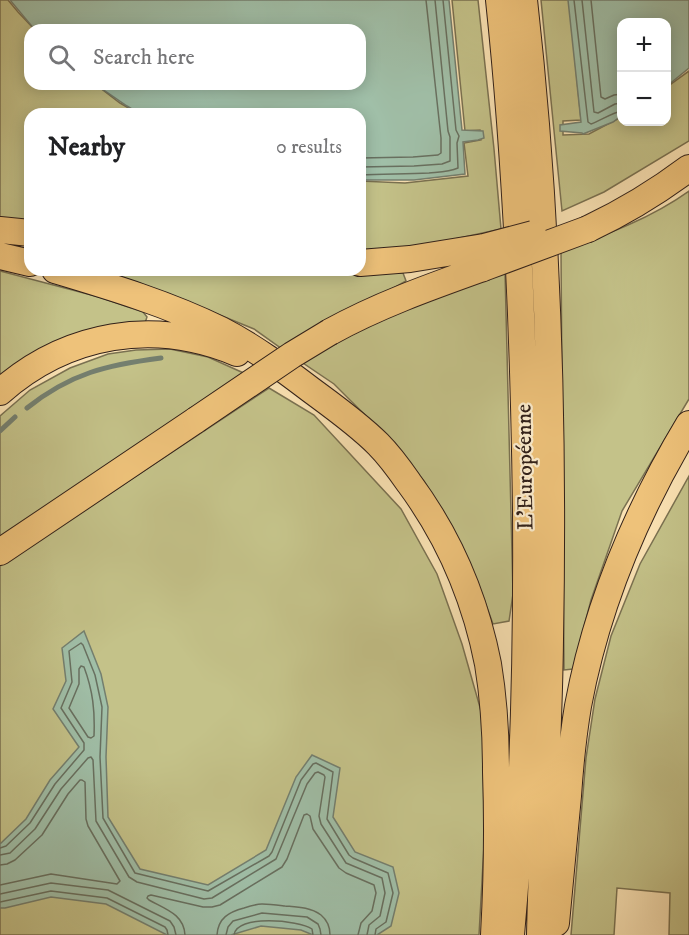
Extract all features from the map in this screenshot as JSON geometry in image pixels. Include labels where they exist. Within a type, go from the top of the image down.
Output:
[{"type":"highway","name":"L'Européenne","points":[[499,0],[514,163],[526,478],[526,616],[522,765],[511,935]]},
{"type":"highway","name":"L'Européenne","points":[[524,0],[540,192],[550,425],[550,639],[540,935]]},
{"type":"highway","points":[[588,222],[689,157]]},
{"type":"highway","points":[[0,552],[292,355],[330,332],[483,258],[638,203],[689,168]]},
{"type":"highway","points":[[0,230],[24,232]]},
{"type":"highway","points":[[0,256],[24,262]]},
{"type":"highway","points":[[366,263],[410,259],[483,258]]},
{"type":"highway","points":[[74,276],[153,301],[220,330],[270,358],[378,444],[416,492],[436,522],[464,580],[488,667],[495,730],[497,833],[494,935]]},
{"type":"highway","points":[[0,392],[25,372],[61,352],[99,339],[147,334],[183,338],[231,350],[279,372],[328,403]]},
{"type":"highway","points":[[555,935],[578,705],[593,640],[624,549],[689,424]]},
{"type":"highway","points":[[624,549],[689,448]]},
{"type":"shaded area","points":[[0,0],[8,0],[29,24],[24,24],[24,90],[103,90],[129,108],[24,108],[24,221],[0,218]]},
{"type":"shaded area","points":[[452,0],[478,0],[501,229],[418,247],[366,250],[366,181],[405,183],[468,176],[464,143],[481,140],[480,130],[465,131]]},
{"type":"shaded area","points":[[541,0],[569,0],[581,120],[563,121],[563,135],[589,134],[617,119],[617,126],[671,126],[671,84],[689,71],[689,141],[604,192],[562,211]]},
{"type":"shaded area","points":[[689,191],[689,399],[622,511],[591,600],[573,669],[564,670],[561,251],[643,218]]},
{"type":"shaded area","points":[[0,271],[99,297],[143,312],[147,317],[145,323],[0,379]]},
{"type":"shaded area","points":[[505,272],[513,594],[509,621],[493,624],[481,591],[450,523],[424,481],[394,444],[334,384],[303,363],[384,318]]},
{"type":"shaded area","points":[[366,273],[403,273],[406,281],[285,351],[254,329],[200,307],[107,276],[366,276]]},
{"type":"shaded area","points":[[170,349],[208,357],[248,375],[0,543],[0,416],[30,390],[70,368],[108,354]]},
{"type":"shaded area","points":[[269,388],[314,415],[401,509],[437,574],[462,644],[483,718],[484,845],[479,935],[0,935],[0,566]]},
{"type":"shaded area","points":[[689,476],[689,935],[669,935],[670,893],[617,888],[614,935],[571,935],[586,758],[595,699],[611,636],[640,564]]},
{"type":"water","points":[[10,0],[449,0],[462,130],[483,131],[484,138],[463,142],[465,174],[414,180],[366,180],[366,108],[130,108],[104,90],[366,90],[366,24],[30,24]]},
{"type":"water","points":[[568,0],[689,0],[689,68],[671,83],[671,18],[617,18],[617,119],[583,134],[560,131],[560,125],[581,122]]},
{"type":"water","points":[[84,631],[101,674],[108,707],[106,757],[108,817],[140,869],[208,885],[266,850],[296,777],[312,755],[340,768],[333,817],[355,852],[393,867],[399,893],[391,926],[377,935],[313,935],[301,930],[261,926],[231,935],[167,935],[106,904],[51,897],[0,908],[0,844],[26,819],[50,780],[79,747],[53,709],[66,681],[62,648]]},
{"type":"waterway","points":[[27,408],[59,386],[90,372],[161,358]]},
{"type":"waterway","points":[[0,431],[15,417]]}]
